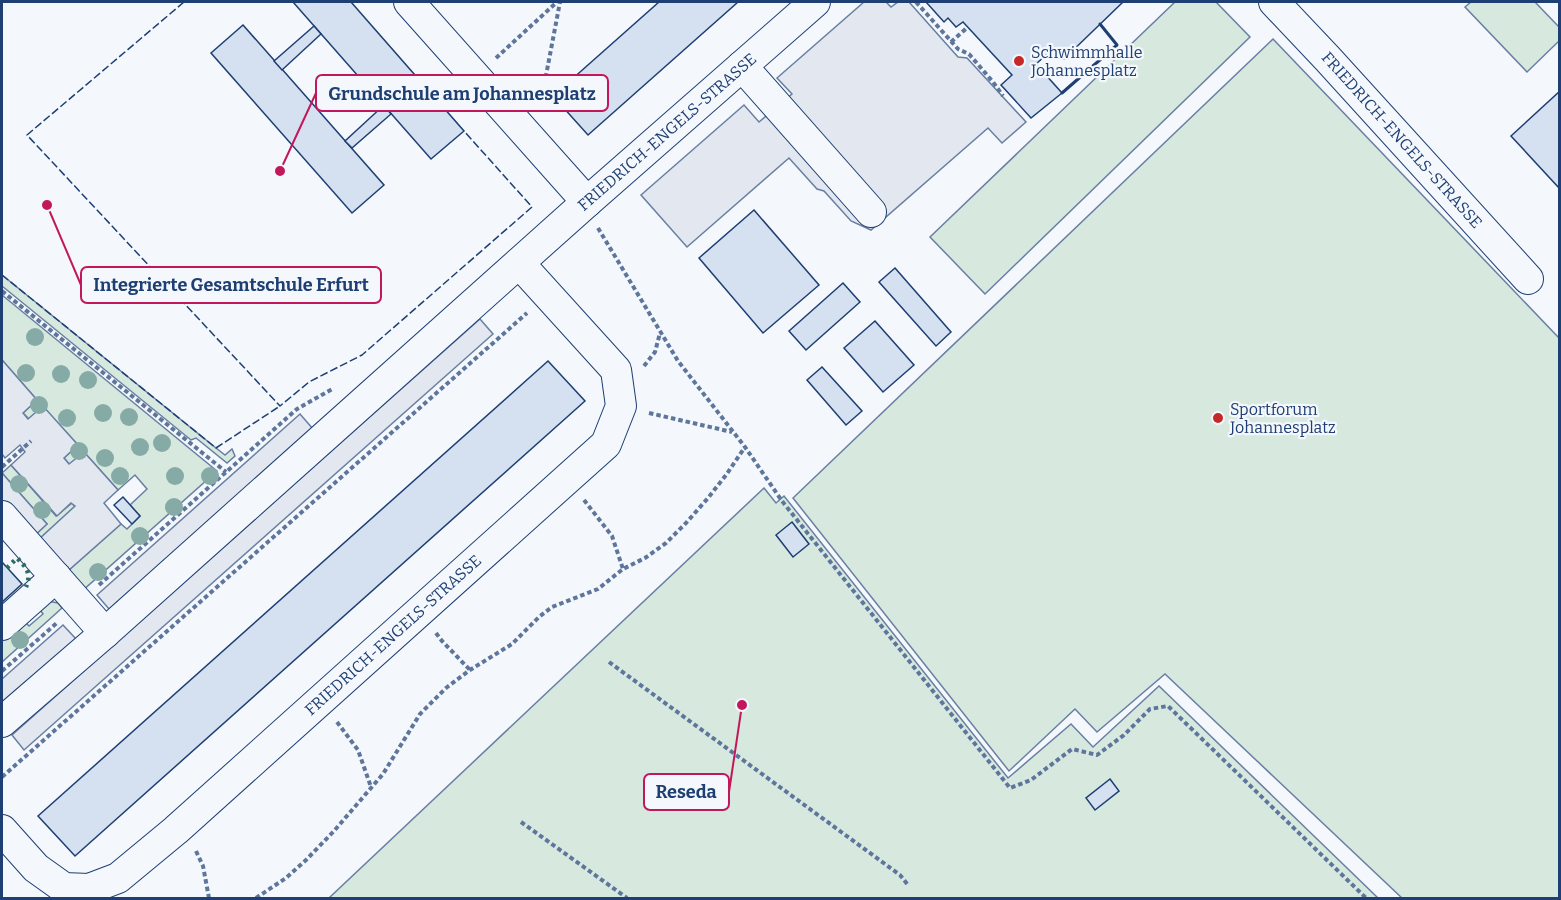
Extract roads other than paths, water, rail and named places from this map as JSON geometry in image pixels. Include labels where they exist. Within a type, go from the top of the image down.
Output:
[{"type":"street","points":[[409,2],[534,141],[586,203]]},
{"type":"street","name":"FRIEDRICH-ENGELS-STRASSE","points":[[2,722],[815,2]]},
{"type":"street","name":"FRIEDRICH-ENGELS-STRASSE","points":[[1274,2],[1528,279]]},
{"type":"street","points":[[742,66],[871,212]]},
{"type":"street","name":"FRIEDRICH-ENGELS-STRASSE","points":[[2,830],[36,867],[64,888],[89,889],[117,878],[176,830],[606,444],[621,406],[616,370],[519,263]]},
{"type":"street","points":[[2,516],[105,633]]},
{"type":"street","points":[[2,625],[56,577]]},
{"type":"place","name":"Schwimmhalle Johannesplatz","points":[[1019,61]]},
{"type":"place","name":"Grundschule am Johannesplatz","points":[[280,171]]},
{"type":"place","name":"Integrierte Gesamtschule Erfurt","points":[[47,205]]},
{"type":"place","name":"Sportforum Johannesplatz","points":[[1218,418]]},
{"type":"place","name":"Reseda","points":[[742,705]]}]
